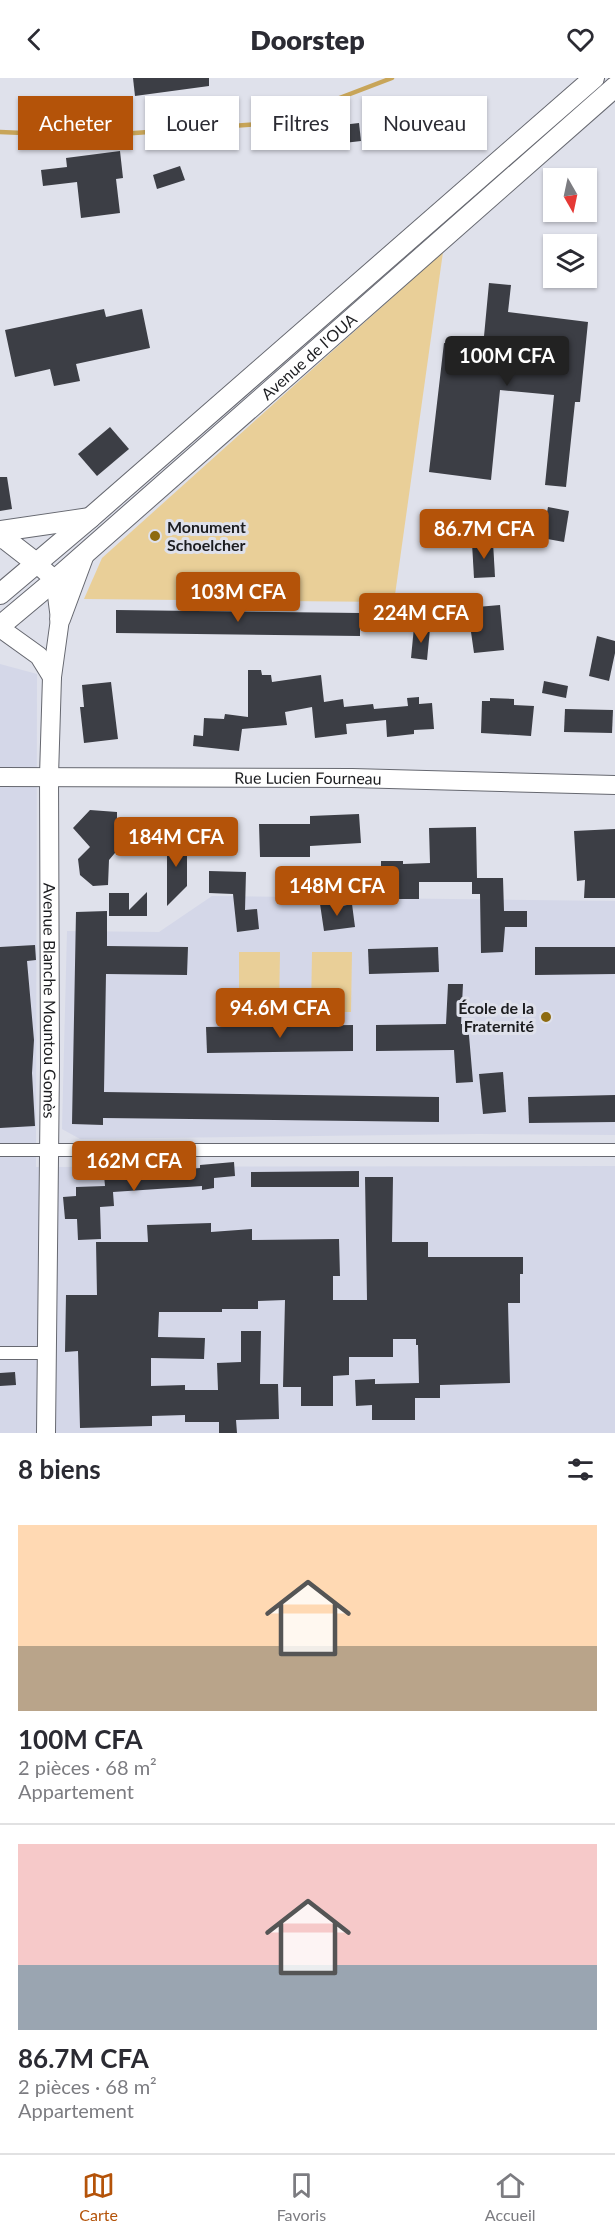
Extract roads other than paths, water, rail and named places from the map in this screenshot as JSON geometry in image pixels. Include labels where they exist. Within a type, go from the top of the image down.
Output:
[{"type":"main road","points":[[559,108],[576,78]]},
{"type":"main road","name":"Avenue de l'OUA","points":[[0,594],[594,78]]},
{"type":"main road","name":"Avenue de l'OUA","points":[[0,627],[615,86]]},
{"type":"main road","points":[[0,531],[90,518]]},
{"type":"main road","points":[[0,538],[5,539],[36,562]]},
{"type":"main road","points":[[60,619],[84,554]]},
{"type":"street","points":[[610,78],[615,86]]},
{"type":"street","points":[[36,562],[55,580]]},
{"type":"street","name":"Avenue Blanche Mountou Gomès","points":[[46,1433],[50,1065],[49,776],[52,677],[60,619],[55,580]]},
{"type":"street","points":[[0,627],[39,656],[52,677]]},
{"type":"street","name":"Rue Lucien Fourneau","points":[[0,777],[352,778],[615,785]]},
{"type":"street","points":[[0,1150],[615,1150]]},
{"type":"street","points":[[0,1353],[46,1353]]},
{"type":"waterway","points":[[0,132],[93,136],[274,123],[392,78]]},
{"type":"place","name":"Monument Schoelcher","points":[[155,536]]},
{"type":"place","name":"École de la Fraternité","points":[[546,1017]]}]
